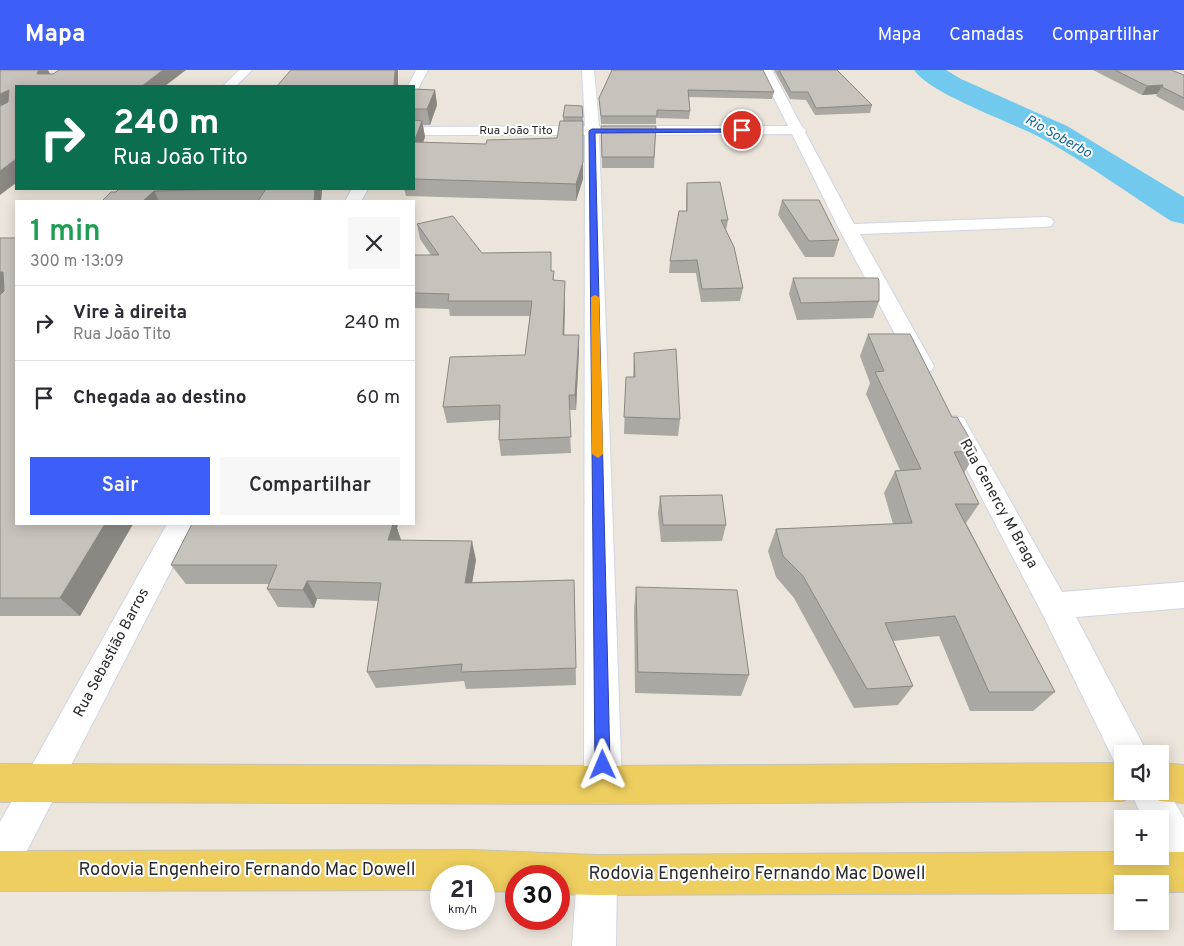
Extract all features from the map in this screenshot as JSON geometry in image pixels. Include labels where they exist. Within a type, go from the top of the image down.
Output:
[{"type":"main road","points":[[0,783],[603,785],[1114,782]]},
{"type":"main road","points":[[1169,783],[1184,784]]},
{"type":"main road","name":"Rodovia Engenheiro Fernando Mac Dowell","points":[[0,871],[471,870],[597,875],[1184,872]]},
{"type":"street","points":[[230,85],[246,70]]},
{"type":"street","points":[[414,85],[422,70]]},
{"type":"street","points":[[588,70],[592,131],[603,785]]},
{"type":"street","name":"Rua Genercy M Braga","points":[[766,70],[848,229],[1054,606],[1125,745]]},
{"type":"street","name":"Rua João Tito","points":[[415,132],[798,130]]},
{"type":"street","points":[[848,229],[1045,222]]},
{"type":"street","name":"Rua Sebastião Barros","points":[[0,862],[180,525]]},
{"type":"street","points":[[1054,606],[1184,595]]},
{"type":"street","points":[[1154,800],[1184,858]]},
{"type":"street","points":[[594,946],[597,875]]},
{"type":"building","points":[[0,70],[39,70],[37,74],[53,74],[59,70],[163,70],[143,85],[15,85],[15,160],[0,171],[0,106],[8,102],[9,90],[0,94]]},
{"type":"building","points":[[291,70],[395,70],[394,85],[278,85]]},
{"type":"building","points":[[612,70],[763,70],[774,92],[688,90],[690,111],[657,110],[657,116],[601,116],[599,98]]},
{"type":"building","points":[[779,70],[837,70],[872,105],[816,108],[808,92],[791,92]]},
{"type":"building","points":[[1115,70],[1171,70],[1184,75],[1184,98],[1162,87],[1163,85],[1147,86]]},
{"type":"building","points":[[415,89],[435,90],[427,109],[415,109]]},
{"type":"building","points":[[565,105],[582,106],[583,117],[563,117]]},
{"type":"building","points":[[415,120],[422,121],[415,139]]},
{"type":"building","points":[[560,121],[583,121],[583,162],[576,184],[415,179],[415,142],[486,144],[487,140],[557,138]]},
{"type":"building","points":[[601,126],[656,126],[654,157],[602,157]]},
{"type":"building","points":[[720,182],[728,220],[721,220],[734,247],[743,288],[702,289],[697,260],[670,261],[679,211],[687,211],[687,183]]},
{"type":"building","points":[[118,190],[193,190],[154,191],[144,200],[103,200],[111,192]]},
{"type":"building","points":[[265,190],[315,190],[314,200],[259,200]]},
{"type":"building","points":[[782,200],[819,200],[839,240],[809,241]]},
{"type":"building","points":[[453,216],[482,253],[551,252],[551,271],[554,271],[553,280],[565,281],[563,335],[579,335],[575,395],[569,395],[571,437],[499,440],[500,405],[443,407],[450,357],[525,355],[532,301],[448,301],[449,294],[415,293],[415,255],[439,255],[417,224]]},
{"type":"building","points":[[0,238],[15,238],[15,525],[104,525],[60,598],[0,598],[0,295],[4,291],[3,272],[0,272]]},
{"type":"building","points":[[793,278],[878,278],[879,301],[801,303]]},
{"type":"building","points":[[868,334],[910,334],[952,417],[957,417],[977,451],[954,452],[979,504],[955,504],[1055,692],[989,692],[955,616],[885,623],[913,686],[867,689],[803,576],[783,556],[776,529],[912,523],[895,471],[921,469],[875,372],[884,371]]},
{"type":"building","points":[[676,349],[680,419],[624,417],[626,377],[635,377],[634,353]]},
{"type":"building","points":[[722,495],[726,525],[663,525],[660,496]]},
{"type":"building","points":[[191,525],[393,525],[388,540],[472,541],[465,583],[574,580],[576,668],[461,672],[462,664],[367,672],[381,583],[307,581],[303,590],[267,589],[277,565],[171,565]]},
{"type":"building","points":[[636,587],[737,590],[749,675],[638,672]]},
{"type":"waterway","name":"Rio Soberbo","points":[[927,70],[951,85],[1056,133],[1184,213]]},
{"type":"slow traffic","points":[[595,297],[598,454]]},
{"type":"route","points":[[603,765],[592,131],[742,130]]}]
